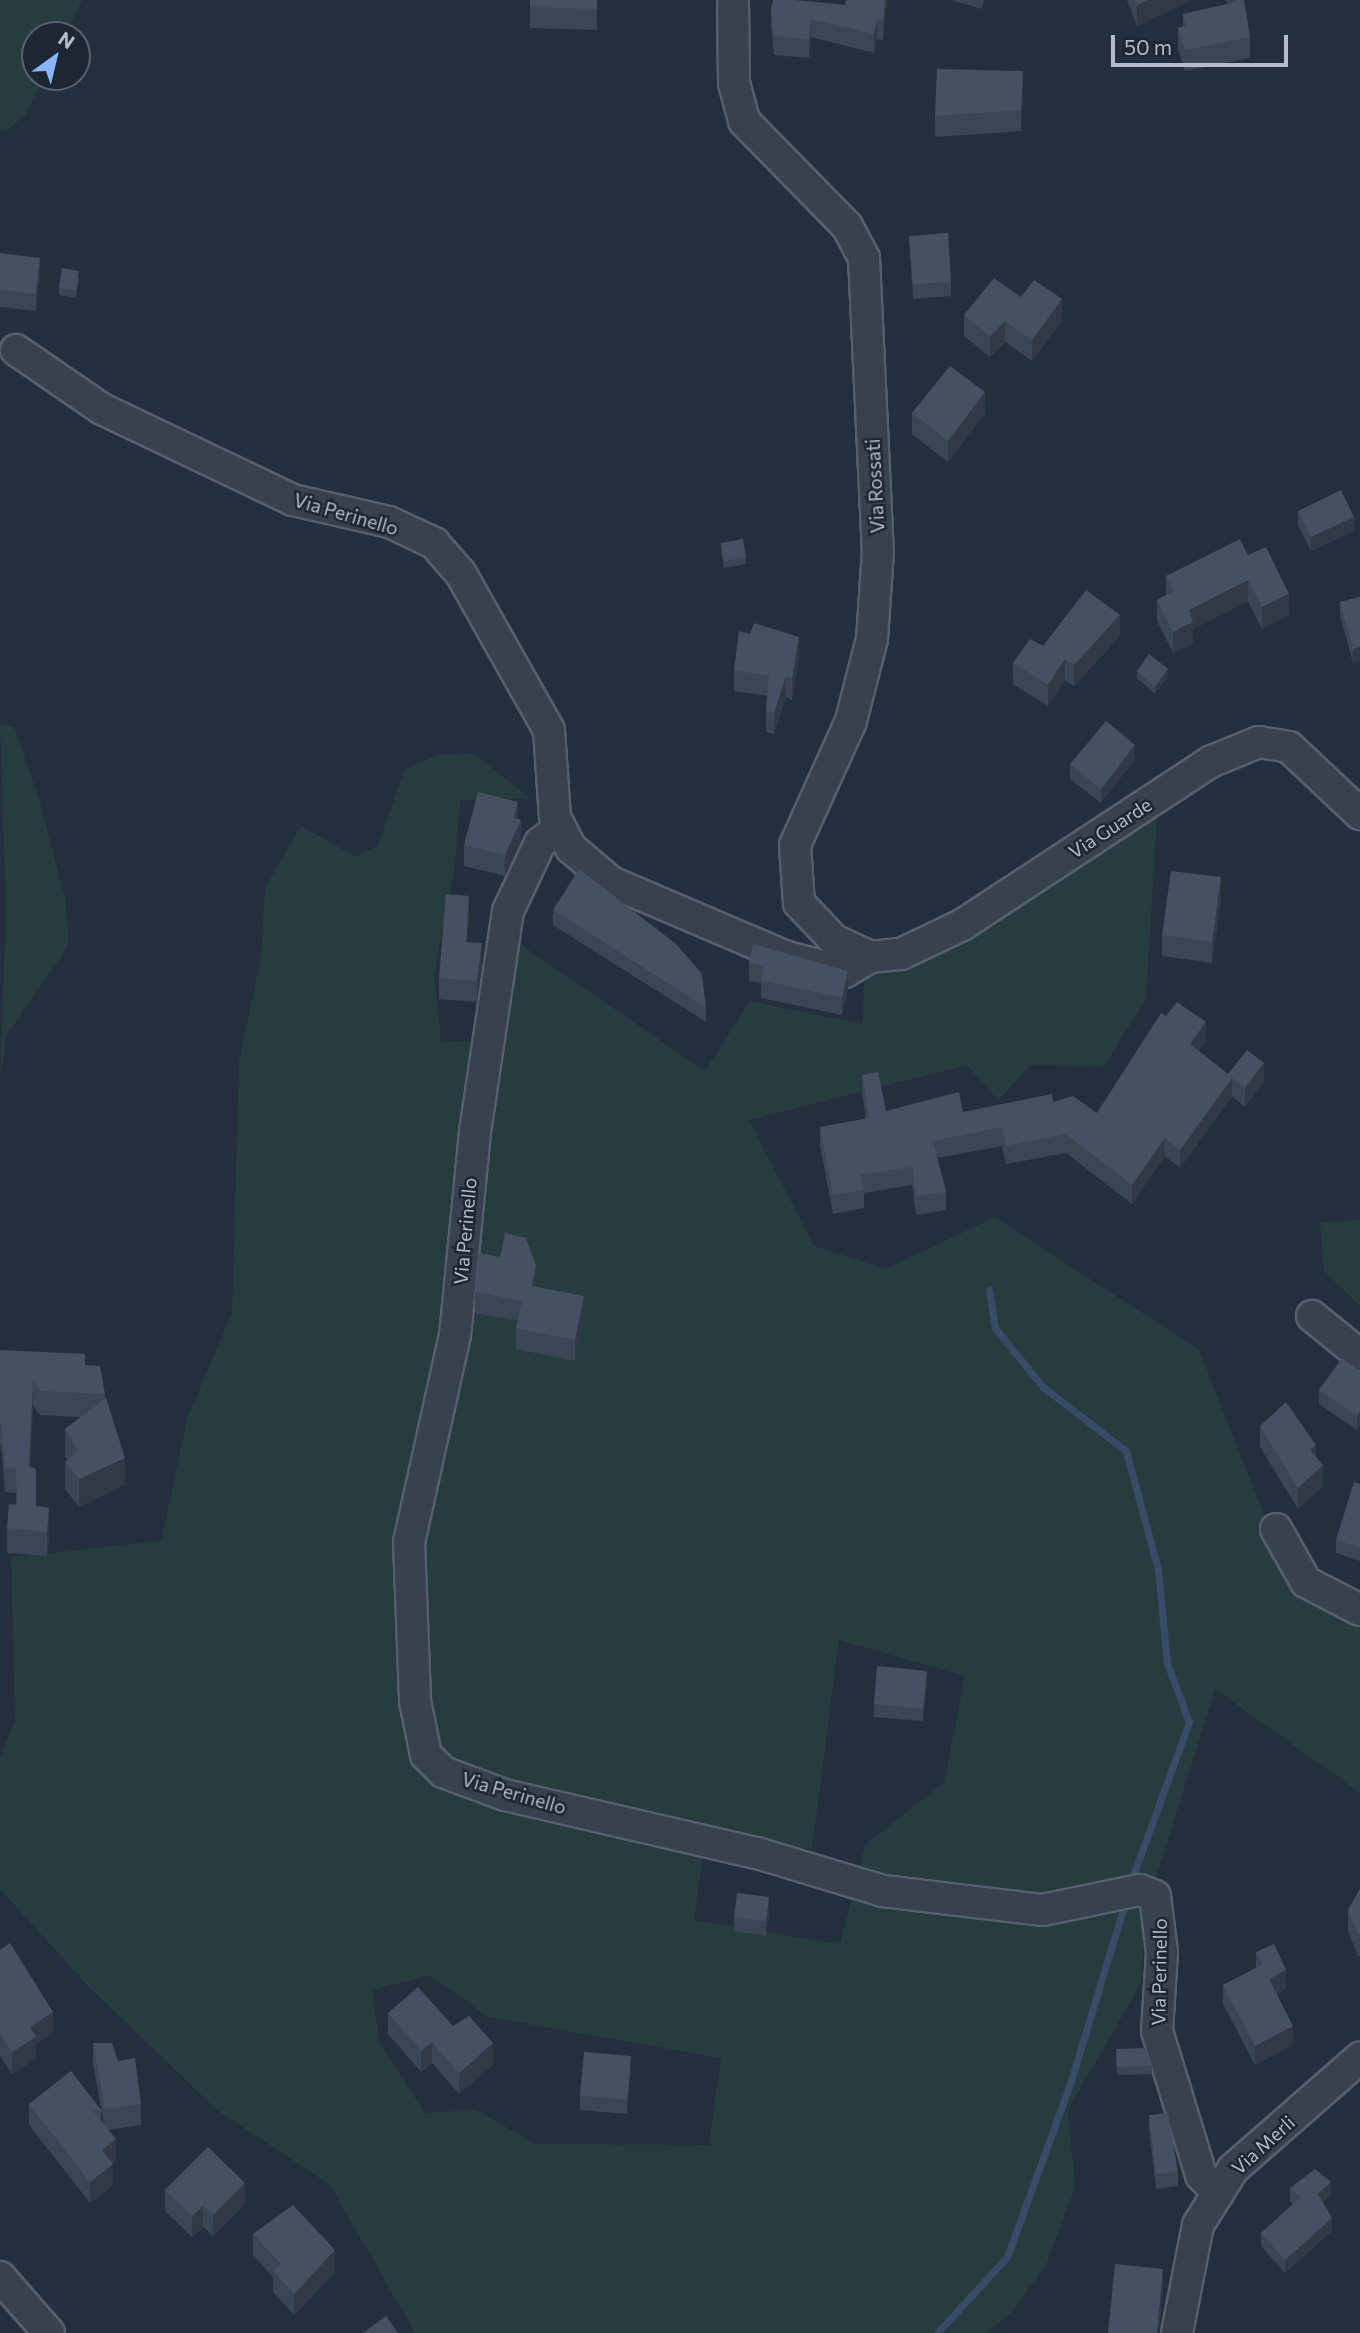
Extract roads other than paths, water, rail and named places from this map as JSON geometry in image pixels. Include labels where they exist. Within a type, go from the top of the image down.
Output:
[{"type":"street","name":"Via Rossati","points":[[733,0],[734,83],[744,121],[772,157],[840,218],[864,258],[878,551],[872,639],[851,721],[795,845],[799,903],[834,940],[875,958]]},
{"type":"street","name":"Via Perinello","points":[[16,350],[102,409],[293,500],[389,522],[434,543],[461,574],[549,730],[560,828],[570,848],[611,882],[787,957],[845,972],[875,958]]},
{"type":"street","name":"Via Guarde","points":[[875,958],[962,925],[1210,762],[1259,741],[1289,747],[1360,814]]},
{"type":"street","name":"Via Perinello","points":[[560,828],[540,844],[508,911],[475,1132],[455,1335],[409,1542],[415,1701],[426,1755],[443,1772],[505,1795],[757,1853],[883,1891],[1043,1910],[1128,1892],[1155,1896],[1161,1913],[1157,2031],[1201,2175],[1218,2193]]},
{"type":"street","points":[[1312,1316],[1360,1355]]},
{"type":"street","points":[[1276,1529],[1306,1582],[1360,1610]]},
{"type":"street","name":"Via Merli","points":[[1177,2333],[1198,2225],[1233,2169],[1360,2058]]},
{"type":"street","points":[[0,2277],[49,2333]]},
{"type":"waterway","points":[[989,1290],[995,1328],[1043,1387],[1126,1451],[1158,1570],[1167,1663],[1189,1722],[1130,1884]]},
{"type":"waterway","points":[[937,2333],[1007,2257],[1071,2081],[1125,1902]]}]
